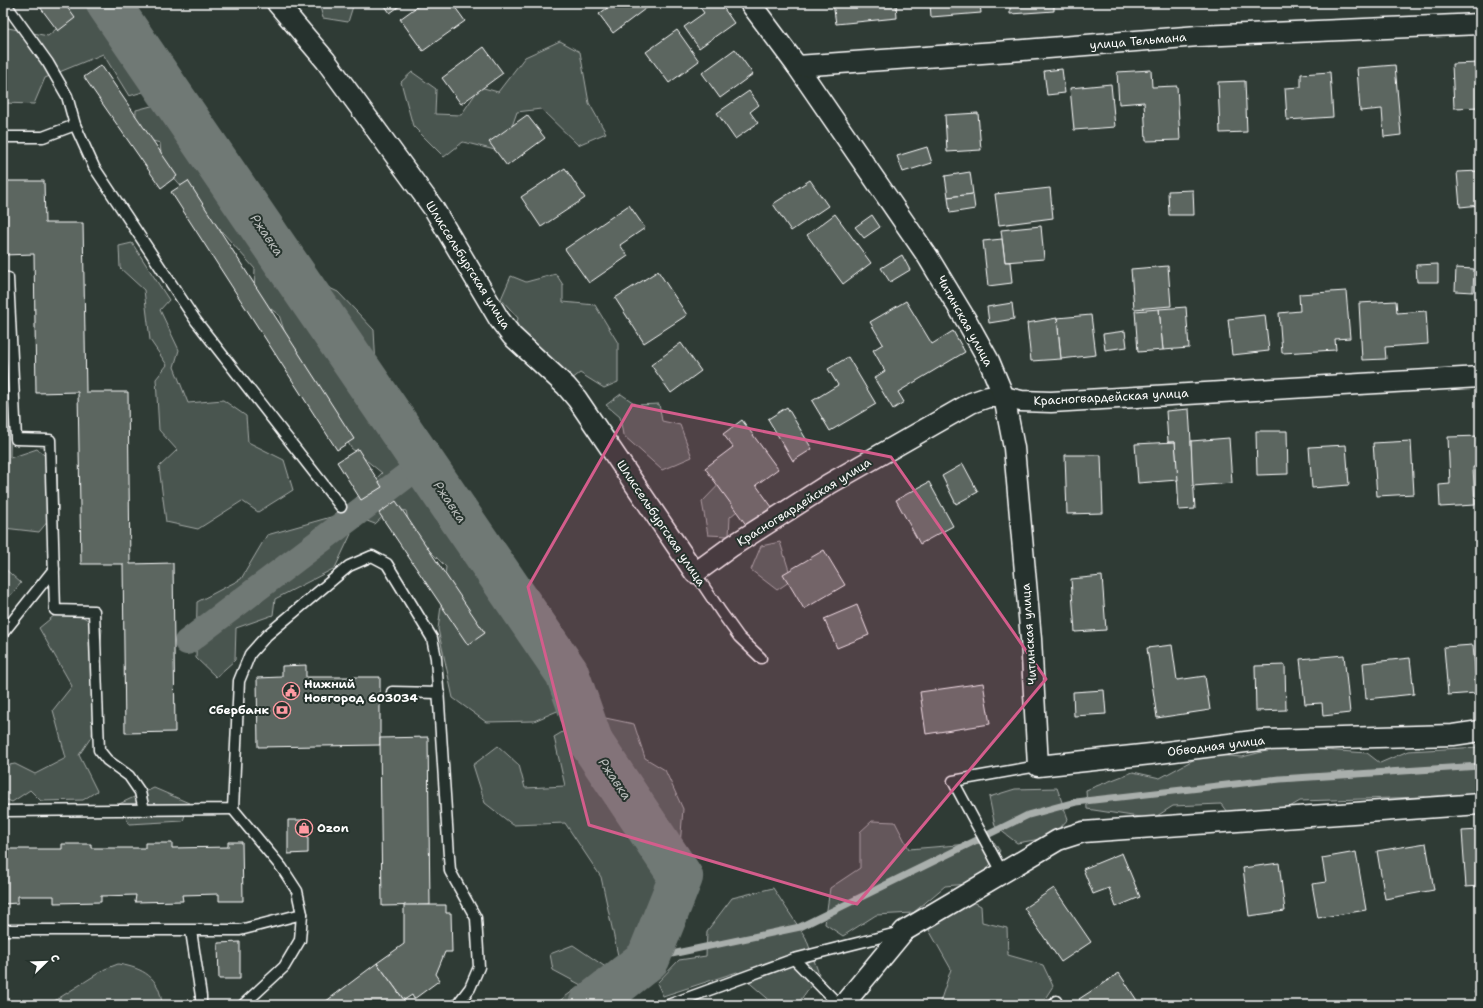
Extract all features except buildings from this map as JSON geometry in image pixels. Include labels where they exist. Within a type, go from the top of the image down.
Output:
[{"type":"street","name":"Шлиссельбургская улица","points":[[277,3],[326,61],[434,209],[499,319],[512,336],[566,386],[577,399],[695,573]]},
{"type":"street","name":"Читинская улица","points":[[750,3],[797,66],[928,257],[970,325],[989,361],[1004,397],[1014,448],[1031,639],[1038,766]]},
{"type":"street","name":"улица Тельмана","points":[[797,66],[1002,52],[1198,36],[1480,24]]},
{"type":"street","name":"Красногвардейская улица","points":[[695,573],[732,546],[836,480],[971,403],[988,397],[1004,397],[1022,401],[1051,402],[1480,377]]},
{"type":"street","name":"Обводная улица","points":[[1038,766],[1261,740],[1453,735],[1480,732]]},
{"type":"street","points":[[843,1005],[904,931],[995,869],[1058,840],[1083,832],[1480,804]]},
{"type":"lane","points":[[5,3],[52,70],[67,96],[75,125],[94,166],[196,321],[341,507]]},
{"type":"lane","points":[[3,137],[43,137],[75,125]]},
{"type":"lane","points":[[3,277],[8,278],[16,439],[50,440],[55,610],[94,611],[99,750],[107,760],[129,776],[133,781],[140,792],[144,810]]},
{"type":"lane","points":[[243,1005],[284,967],[300,940],[302,914],[297,891],[282,868],[233,809],[239,681],[250,654],[266,635],[349,566],[372,556],[387,564],[432,638],[436,658],[450,871],[476,918],[479,967],[470,988],[457,1005]]},
{"type":"lane","points":[[3,633],[54,569]]},
{"type":"lane","name":"Шлиссельбургская улица","points":[[695,573],[739,637],[761,658]]},
{"type":"lane","points":[[392,692],[439,692]]},
{"type":"lane","name":"Обводная улица","points":[[995,869],[968,809],[953,781],[1038,766]]},
{"type":"lane","points":[[3,811],[233,809]]},
{"type":"lane","points":[[3,930],[240,930],[302,914]]},
{"type":"lane","points":[[191,931],[201,996],[201,1005]]},
{"type":"lane","points":[[668,1005],[794,959],[904,931]]},
{"type":"lane","points":[[794,959],[839,1005]]},
{"type":"highlighted area","points":[[632,405],[891,457],[1046,679],[857,904],[589,825],[528,587]]},
{"type":"shaded area","points":[[63,3],[107,3],[110,22],[152,74],[150,90],[129,96],[103,54],[45,78],[34,104],[3,103],[3,27],[48,36],[71,16]]},
{"type":"shaded area","points":[[319,3],[354,3],[348,22],[323,18]]},
{"type":"shaded area","points":[[560,41],[580,52],[589,103],[606,133],[578,145],[541,109],[517,112],[503,152],[463,142],[444,157],[413,126],[401,82],[412,72],[436,89],[435,114],[461,115],[480,87],[498,92],[525,57]]},
{"type":"shaded area","points":[[159,104],[175,120],[184,138],[221,139],[235,155],[238,181],[275,231],[271,260],[338,292],[374,330],[379,424],[400,435],[430,478],[431,500],[461,527],[471,549],[510,574],[514,605],[566,658],[569,706],[534,721],[486,722],[453,698],[438,629],[446,567],[411,532],[406,511],[392,508],[375,524],[359,518],[352,502],[382,473],[351,448],[327,402],[297,370],[279,315],[254,296],[255,269],[162,164],[160,143],[135,136],[136,110]]},
{"type":"shaded area","points":[[132,243],[169,300],[160,310],[179,350],[174,367],[188,403],[223,400],[246,416],[248,442],[284,460],[293,490],[258,512],[242,501],[198,529],[166,522],[159,467],[177,450],[159,430],[156,379],[167,365],[150,340],[144,290],[120,268],[119,246]]},
{"type":"shaded area","points":[[556,274],[563,285],[563,302],[595,305],[618,343],[618,382],[604,388],[580,373],[560,388],[515,334],[518,318],[501,299],[511,276],[526,282]]},
{"type":"shaded area","points":[[621,394],[637,405],[659,404],[662,421],[680,425],[692,457],[662,470],[623,435],[620,417],[606,405]]},
{"type":"shaded area","points":[[3,397],[11,407],[10,458],[37,449],[57,466],[58,509],[39,532],[4,528],[3,532]]},
{"type":"shaded area","points":[[729,474],[751,499],[730,517],[729,536],[708,535],[702,502]]},
{"type":"shaded area","points":[[338,515],[351,534],[335,568],[275,599],[273,615],[236,628],[235,660],[216,677],[196,658],[197,602],[241,579],[267,535]]},
{"type":"shaded area","points":[[780,542],[792,580],[777,590],[751,570],[761,546]]},
{"type":"shaded area","points":[[3,567],[21,583],[3,604]]},
{"type":"shaded area","points":[[66,606],[102,629],[92,736],[79,755],[97,791],[83,800],[41,801],[30,790],[12,802],[3,798],[3,766],[15,764],[35,774],[66,758],[53,710],[72,686],[39,628]]},
{"type":"shaded area","points":[[591,715],[634,724],[645,758],[665,770],[683,809],[679,858],[692,888],[659,942],[659,965],[639,977],[619,960],[601,877],[565,823],[513,825],[485,803],[473,765],[498,746],[519,765],[525,788],[565,786],[554,737]]},
{"type":"shaded area","points":[[1282,747],[1367,753],[1380,763],[1408,751],[1480,747],[1480,811],[1449,814],[1424,797],[1300,801],[1276,815],[1232,819],[1221,804],[1173,806],[1152,819],[1087,809],[1086,790],[1133,772],[1160,778],[1204,754],[1242,757]]},
{"type":"shaded area","points":[[154,788],[189,803],[183,821],[129,824],[119,804]]},
{"type":"shaded area","points":[[1057,788],[1068,819],[1052,837],[1017,843],[995,826],[989,797],[1015,789]]},
{"type":"shaded area","points":[[872,821],[895,822],[909,849],[994,842],[1000,851],[977,883],[945,886],[913,913],[876,915],[843,936],[825,924],[830,888],[860,868],[860,832]]},
{"type":"shaded area","points":[[773,888],[806,938],[819,974],[797,1005],[774,1004],[737,972],[663,996],[657,983],[679,960],[706,956],[707,931],[732,898]]},
{"type":"shaded area","points":[[966,898],[981,906],[982,922],[1007,928],[1008,955],[1043,965],[1053,986],[1041,1005],[941,1005],[940,1002],[951,969],[929,930]]},
{"type":"shaded area","points":[[573,945],[613,972],[613,997],[624,1005],[554,1005],[581,985],[553,970],[550,954]]},
{"type":"shaded area","points":[[118,964],[135,968],[149,976],[158,987],[162,1005],[48,1005],[105,969]]},
{"type":"waterway","name":"Ржавка","points":[[108,3],[567,673],[592,744],[681,877],[648,959],[590,1005]]},
{"type":"waterway","points":[[187,642],[423,463]]},
{"type":"waterway","points":[[648,959],[800,927],[1028,815],[1076,802],[1280,779],[1480,766]]},
{"type":"place","name":"Нижний Новгород 603034","points":[[291,691]]},
{"type":"place","name":"Сбербанк","points":[[282,710]]},
{"type":"place","name":"Ozon","points":[[304,828]]}]
